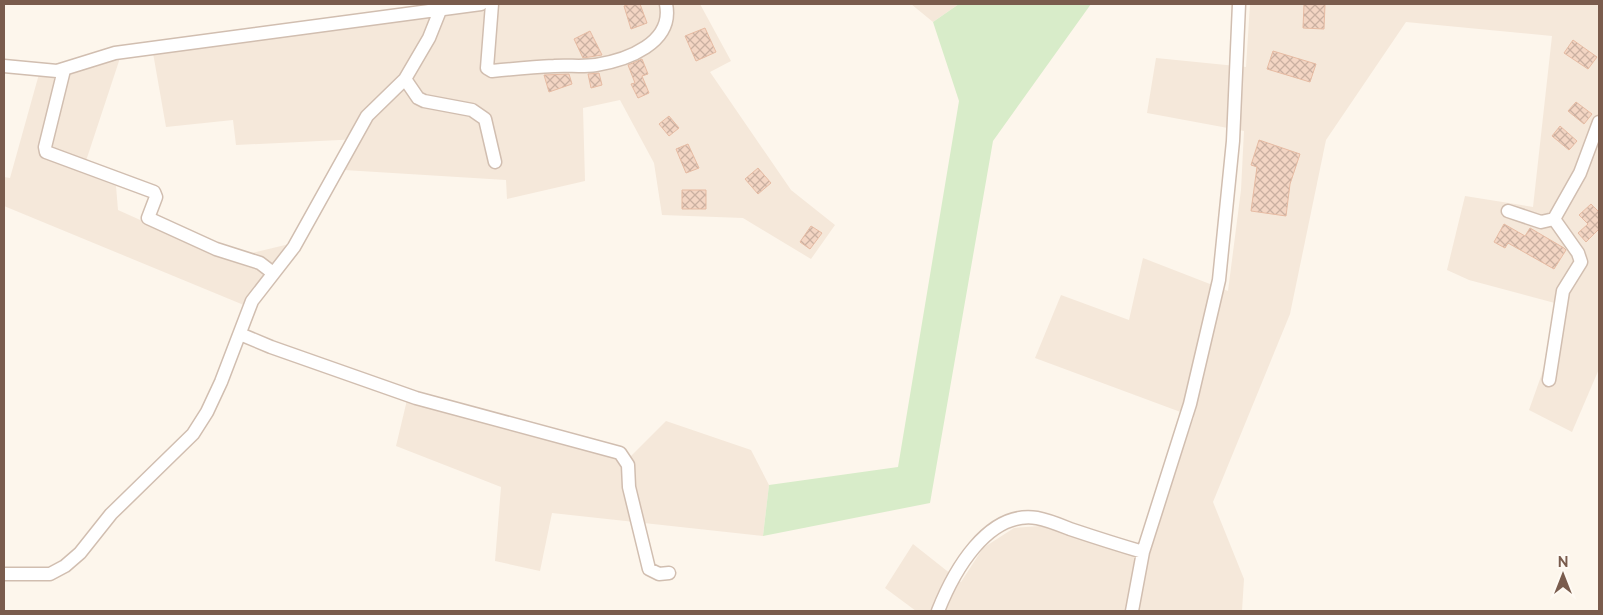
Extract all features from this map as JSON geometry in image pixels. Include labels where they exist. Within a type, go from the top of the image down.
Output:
[{"type":"street","points":[[4,66],[37,71],[64,70],[115,53],[481,4]]},
{"type":"street","points":[[492,4],[487,68],[492,71],[592,65],[626,56],[643,48],[660,34],[667,18],[666,4]]},
{"type":"street","points":[[1132,611],[1143,552],[1190,404],[1219,280],[1233,141],[1239,4]]},
{"type":"street","points":[[4,574],[50,574],[65,566],[80,553],[111,514],[193,434],[207,412],[252,301],[294,247],[367,116],[405,79],[429,38],[441,8]]},
{"type":"street","points":[[64,70],[45,147],[46,152],[154,192],[156,197],[148,218],[216,249],[260,263],[273,273]]},
{"type":"street","points":[[405,79],[418,98],[424,101],[472,110],[485,119],[496,162]]},
{"type":"street","points":[[1508,211],[1541,222],[1554,219],[1580,173],[1599,122]]},
{"type":"street","points":[[1549,380],[1563,291],[1581,262],[1578,253],[1554,219]]},
{"type":"street","points":[[240,334],[280,351],[416,398],[620,453],[628,465],[628,487],[649,568],[659,574],[669,573]]},
{"type":"street","points":[[938,611],[949,584],[965,558],[986,536],[1012,520],[1038,518],[1143,552]]},
{"type":"shaded area","points":[[481,4],[700,4],[731,61],[710,72],[791,190],[835,225],[811,259],[743,218],[662,215],[654,163],[620,100],[583,108],[585,181],[507,199],[506,180],[344,170],[360,139],[236,145],[233,120],[166,127],[153,53],[255,36],[481,10]]},
{"type":"shaded area","points":[[911,4],[959,4],[933,22]]},
{"type":"shaded area","points":[[1250,4],[1599,4],[1599,369],[1572,432],[1529,410],[1566,306],[1469,280],[1447,270],[1465,196],[1533,207],[1552,36],[1406,22],[1326,140],[1290,314],[1213,502],[1244,579],[1242,611],[916,611],[885,588],[913,544],[961,582],[983,548],[1014,528],[1040,526],[1144,558],[1194,417],[1035,358],[1061,295],[1129,320],[1143,258],[1228,291],[1241,190],[1244,131],[1147,113],[1156,58],[1246,67]]},
{"type":"shaded area","points":[[120,58],[82,173],[116,186],[118,210],[207,250],[240,256],[306,240],[251,308],[4,206],[4,177],[10,178],[39,74],[61,74]]},
{"type":"shaded area","points":[[407,400],[626,461],[666,421],[751,450],[769,485],[763,536],[552,513],[540,571],[495,561],[501,487],[396,446]]},
{"type":"green space","points":[[959,4],[1091,4],[993,141],[930,503],[763,536],[769,485],[898,467],[959,101],[933,22]]},
{"type":"building","points":[[640,4],[647,23],[631,29],[624,6]]},
{"type":"building","points":[[1304,4],[1325,4],[1324,29],[1303,28]]},
{"type":"building","points":[[705,28],[716,52],[696,61],[685,36]]},
{"type":"building","points":[[590,31],[602,55],[583,58],[574,39]]},
{"type":"building","points":[[1573,40],[1597,57],[1588,69],[1564,53]]},
{"type":"building","points":[[1273,51],[1316,64],[1310,82],[1267,69]]},
{"type":"building","points":[[642,59],[648,74],[642,76],[649,93],[638,98],[631,84],[635,83],[628,65]]},
{"type":"building","points":[[599,73],[602,85],[591,88],[588,74]]},
{"type":"building","points":[[569,74],[572,84],[549,92],[544,75]]},
{"type":"building","points":[[1576,102],[1592,114],[1584,124],[1568,111]]},
{"type":"building","points":[[669,116],[679,128],[669,136],[659,124]]},
{"type":"building","points":[[1560,126],[1577,141],[1569,150],[1552,136]]},
{"type":"building","points":[[1259,140],[1300,154],[1290,184],[1286,216],[1251,211],[1257,167],[1251,165]]},
{"type":"building","points":[[688,144],[699,168],[686,173],[676,149]]},
{"type":"building","points":[[758,168],[771,183],[758,194],[745,179]]},
{"type":"building","points":[[682,190],[706,190],[706,209],[682,209]]},
{"type":"building","points":[[1591,204],[1599,212],[1599,229],[1586,242],[1578,233],[1588,224],[1579,215]]},
{"type":"building","points":[[1504,224],[1525,236],[1530,228],[1564,248],[1566,250],[1554,269],[1508,243],[1505,248],[1494,242]]},
{"type":"building","points":[[811,226],[822,233],[810,249],[800,242]]}]
